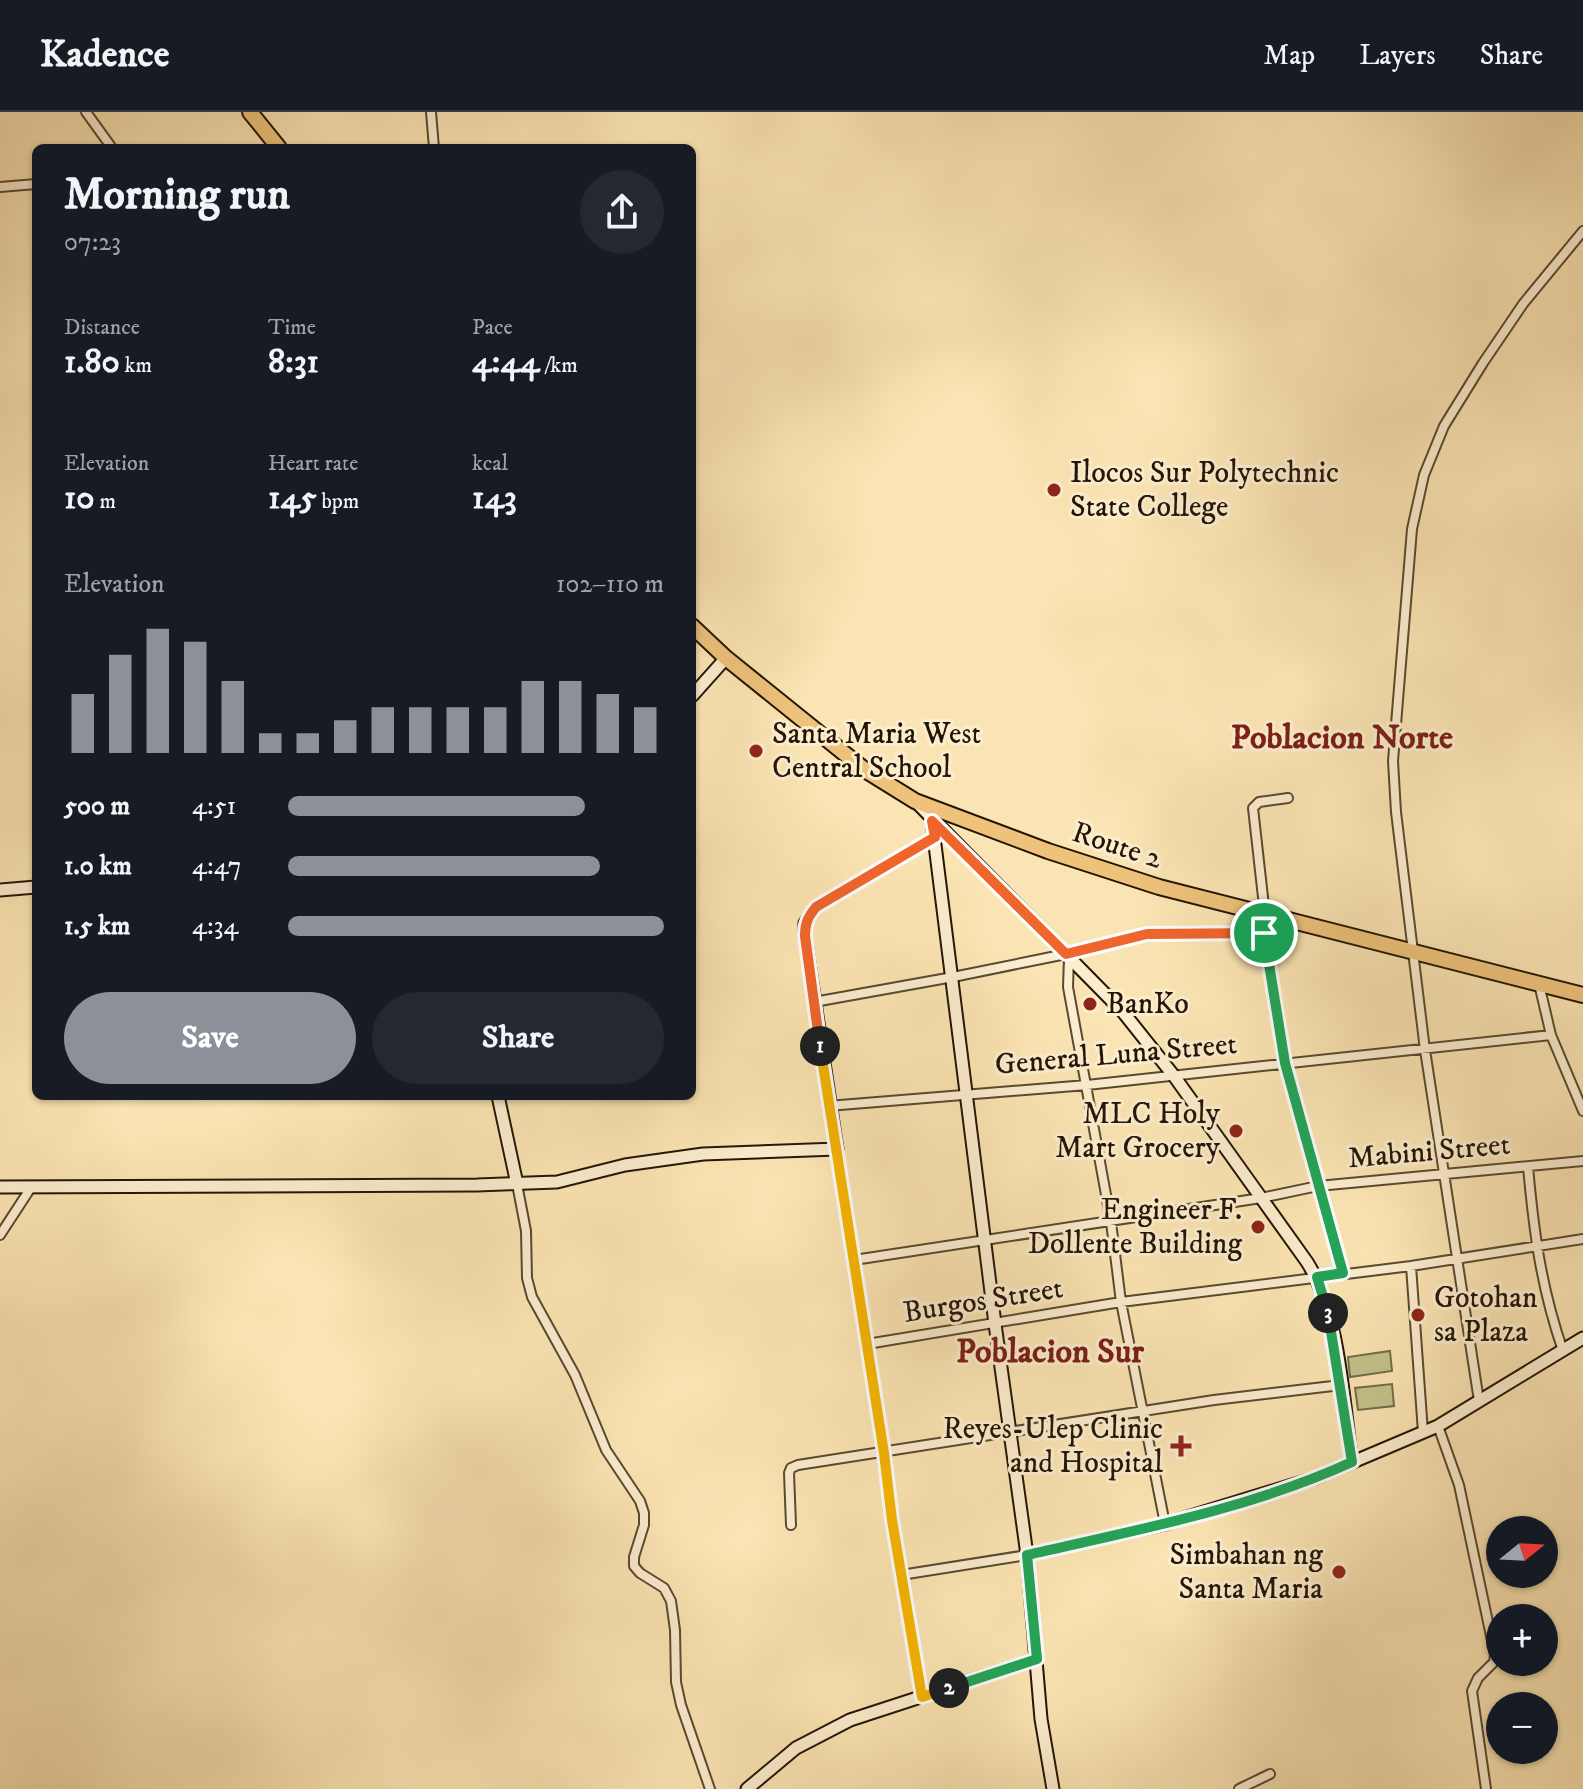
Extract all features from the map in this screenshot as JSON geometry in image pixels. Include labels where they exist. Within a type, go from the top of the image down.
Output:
[{"type":"highway","points":[[250,112],[276,144]]},
{"type":"highway","name":"Route 2","points":[[696,630],[726,658],[865,770],[915,801],[1048,851],[1159,887],[1583,995]]},
{"type":"street","points":[[86,112],[109,144]]},
{"type":"street","points":[[431,112],[434,144]]},
{"type":"street","points":[[0,187],[32,184]]},
{"type":"street","points":[[1479,1401],[1425,1050],[1396,812],[1393,761],[1412,529],[1416,503],[1435,444],[1475,375],[1523,304],[1583,231]]},
{"type":"street","points":[[696,692],[726,658]]},
{"type":"street","points":[[1288,798],[1259,802],[1253,808],[1265,915],[1264,933],[1285,1063],[1343,1273]]},
{"type":"street","points":[[915,801],[1123,1012],[1174,1076],[1317,1277],[1333,1333],[1352,1462]]},
{"type":"street","points":[[932,821],[1027,1555],[1041,1719],[1053,1789]]},
{"type":"street","points":[[922,1697],[828,1106],[805,923],[816,907],[935,837]]},
{"type":"street","points":[[0,890],[32,887]]},
{"type":"street","points":[[814,1002],[1067,956],[1147,934],[1264,933]]},
{"type":"street","points":[[1067,956],[1068,987],[1111,1222],[1121,1302],[1165,1524]]},
{"type":"street","points":[[1539,983],[1551,1035],[1583,1111]]},
{"type":"street","name":"General Luna Street","points":[[828,1106],[1087,1085],[1551,1035]]},
{"type":"street","points":[[499,1100],[513,1184],[526,1231],[527,1278],[532,1297],[575,1375],[606,1450],[640,1501],[644,1525],[634,1566],[664,1588],[671,1601],[676,1682],[710,1789]]},
{"type":"street","points":[[0,1187],[513,1184],[557,1182],[625,1165],[703,1154],[837,1149]]},
{"type":"street","name":"Mabini Street","points":[[854,1260],[986,1242],[1318,1186],[1583,1161]]},
{"type":"street","points":[[1528,1167],[1543,1289],[1563,1351]]},
{"type":"street","points":[[0,1235],[32,1186]]},
{"type":"street","name":"Burgos Street","points":[[867,1344],[1121,1302],[1411,1266],[1583,1239]]},
{"type":"street","points":[[1411,1266],[1423,1432]]},
{"type":"street","points":[[901,1575],[1027,1555],[1165,1524],[1299,1484],[1438,1426],[1583,1338]]},
{"type":"street","points":[[791,1525],[791,1468],[1214,1400],[1341,1385]]},
{"type":"street","points":[[1438,1426],[1459,1485],[1495,1655],[1494,1662],[1478,1678],[1472,1691],[1486,1789]]},
{"type":"street","points":[[747,1789],[796,1748],[825,1731],[1037,1659]]},
{"type":"street","points":[[1239,1789],[1270,1774]]},
{"type":"green space","points":[[1390,1351],[1392,1371],[1350,1377],[1348,1357]]},
{"type":"green space","points":[[1392,1384],[1394,1406],[1358,1410],[1355,1388]]},
{"type":"place","name":"Ilocos Sur Polytechnic State College","points":[[1054,490]]},
{"type":"place","name":"Santa Maria West Central School","points":[[756,751]]},
{"type":"place","name":"BanKo","points":[[1090,1004]]},
{"type":"place","name":"MLC Holy Mart Grocery","points":[[1236,1131]]},
{"type":"place","name":"Engineer F. Dollente Building","points":[[1258,1227]]},
{"type":"place","name":"Gotohan sa Plaza","points":[[1418,1315]]},
{"type":"place","name":"Reyes-Ulep Clinic and Hospital","points":[[1181,1446]]},
{"type":"place","name":"Simbahan ng Santa Maria","points":[[1339,1572]]},
{"type":"district","name":"Poblacion Norte","points":[[1342,738]]},
{"type":"district","name":"Poblacion Sur","points":[[1050,1352]]},
{"type":"route","points":[[932,821],[1066,954],[1147,934],[1264,933],[1285,1063],[1343,1273],[1317,1277],[1333,1333],[1352,1462],[1315,1478],[1235,1504],[1165,1524],[1027,1555],[1037,1659],[922,1697],[828,1106],[805,923],[816,907],[935,837],[932,821]]}]
